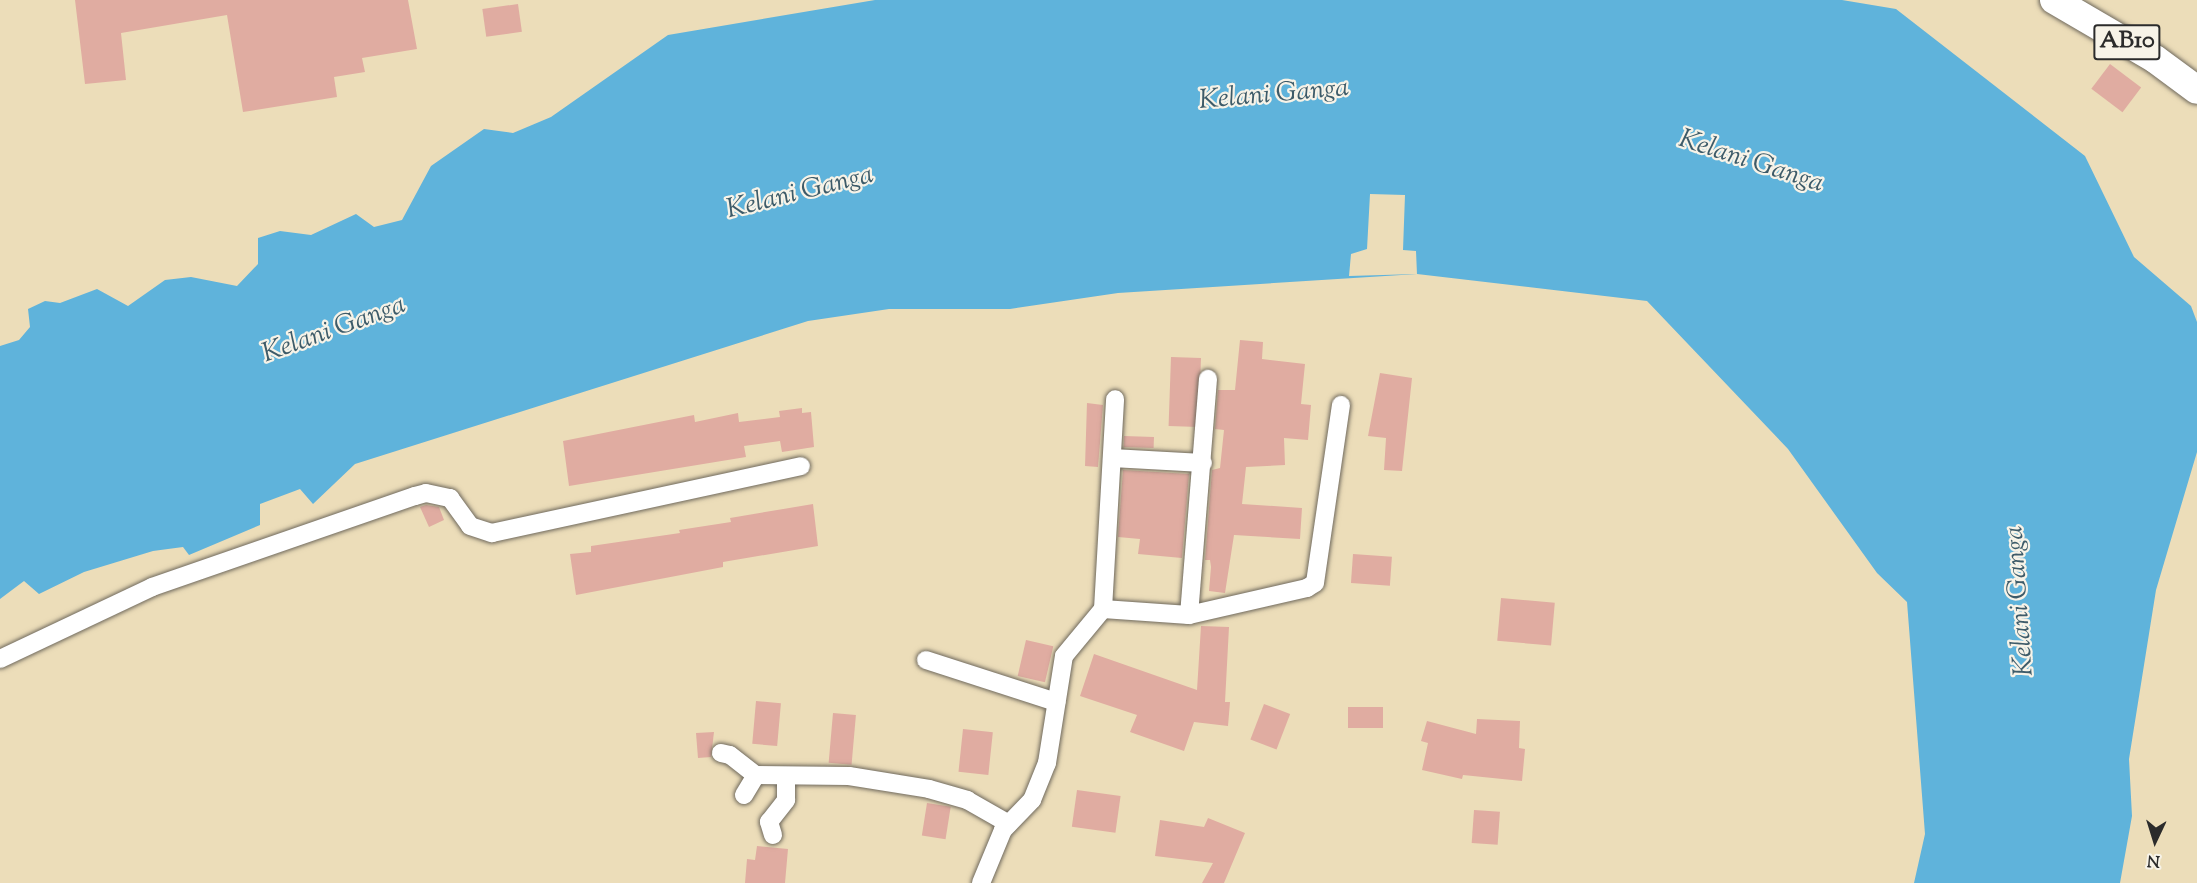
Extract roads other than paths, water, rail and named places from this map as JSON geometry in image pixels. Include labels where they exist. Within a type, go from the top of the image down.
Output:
[{"type":"main road","name":"AB10","points":[[2054,0],[2155,59],[2197,90]]},
{"type":"street","points":[[1189,615],[1208,379]]},
{"type":"street","points":[[981,883],[1009,824],[1032,800],[1047,763],[1064,656],[1103,609],[1115,399]]},
{"type":"street","points":[[1103,609],[1189,615],[1307,588],[1315,583],[1341,405]]},
{"type":"street","points":[[1112,458],[1203,463]]},
{"type":"street","points":[[0,659],[152,587],[415,495],[426,493],[450,498],[470,526],[492,533],[801,466]]},
{"type":"street","points":[[926,660],[1056,702]]},
{"type":"street","points":[[721,753],[730,755],[756,775],[849,776],[929,789],[967,800],[1009,824]]},
{"type":"street","points":[[744,795],[756,775]]},
{"type":"street","points":[[773,835],[769,822],[786,800],[786,777]]},
{"type":"water","name":"Kelani Ganga","points":[[875,0],[1842,0],[1896,9],[2085,156],[2134,257],[2191,306],[2197,322],[2197,452],[2156,590],[2129,759],[2132,816],[2120,883],[1914,883],[1925,834],[1907,602],[1877,573],[1788,449],[1647,301],[1417,274],[1118,293],[1010,309],[889,309],[808,321],[355,464],[313,504],[300,489],[260,504],[260,525],[189,555],[183,547],[153,551],[84,572],[39,594],[24,581],[0,599],[0,346],[19,340],[30,327],[28,309],[45,301],[60,303],[97,289],[128,306],[165,280],[191,277],[237,286],[258,264],[258,238],[280,231],[311,235],[356,214],[374,227],[402,220],[431,166],[484,129],[513,133],[551,117],[668,35]]}]
